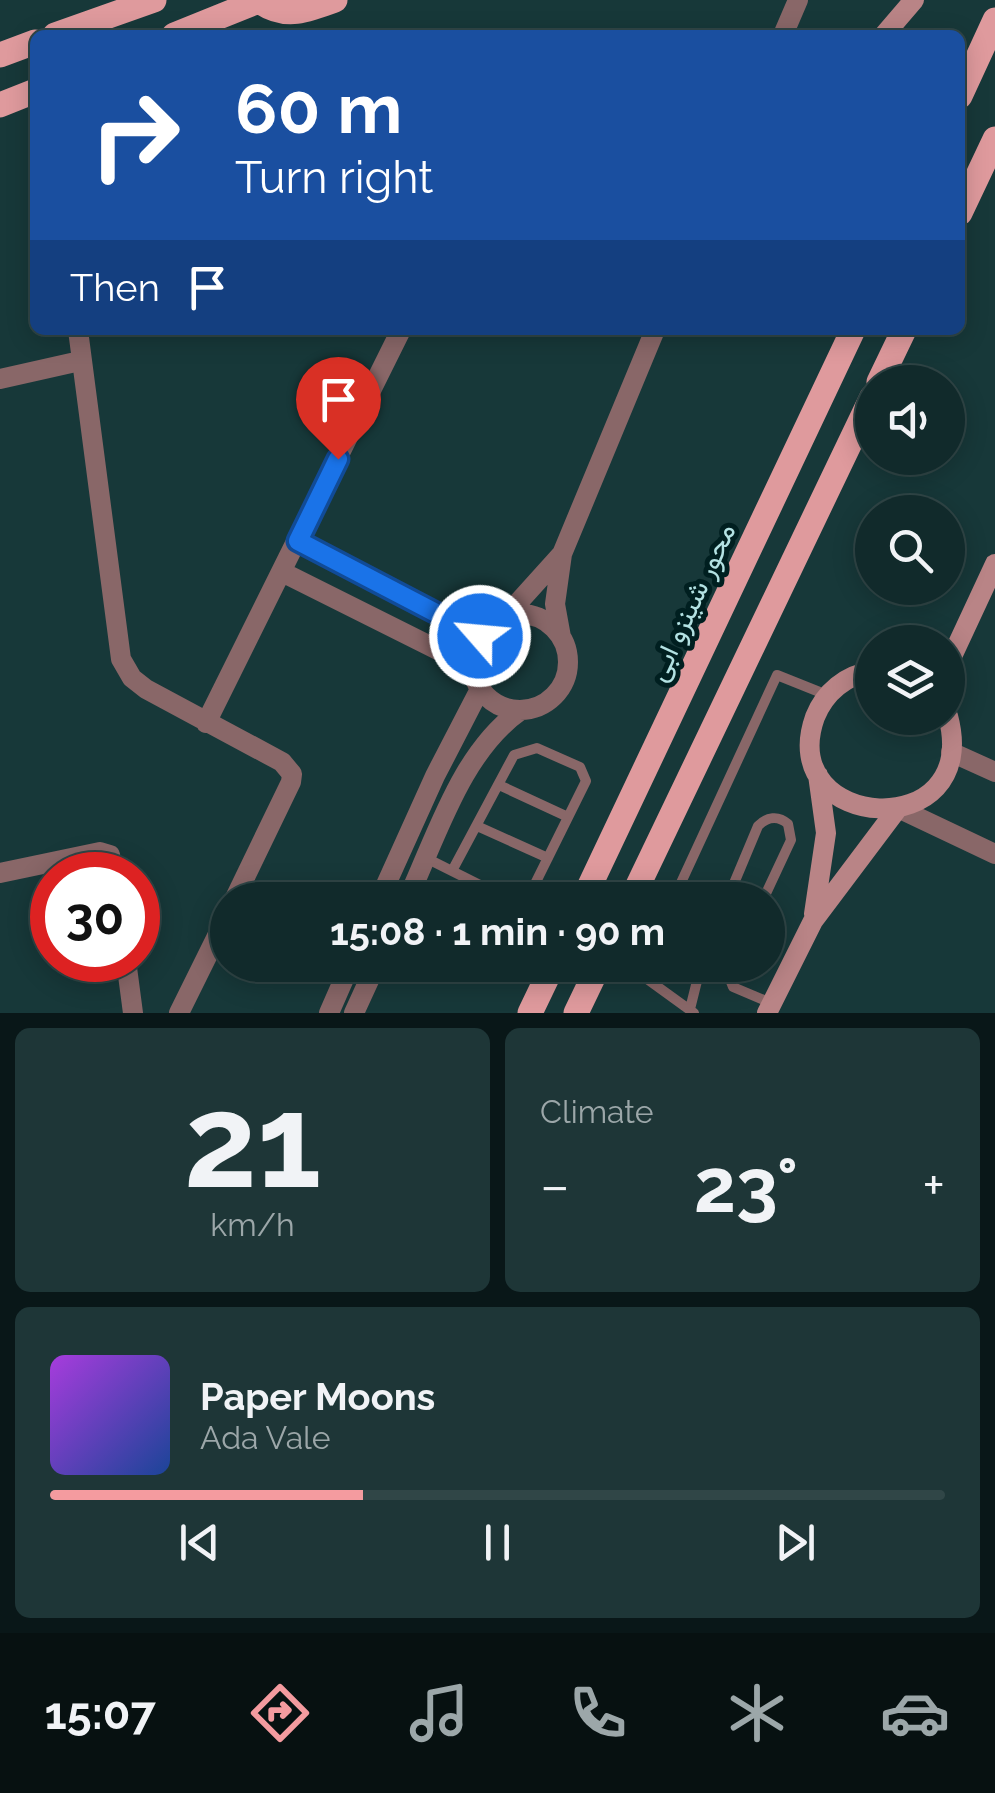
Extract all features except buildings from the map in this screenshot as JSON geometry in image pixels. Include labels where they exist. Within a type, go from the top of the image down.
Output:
[{"type":"main road","points":[[70,30],[154,0]]},
{"type":"main road","points":[[186,30],[260,0],[290,14],[335,0]]},
{"type":"main road","points":[[965,85],[995,20]]},
{"type":"main road","points":[[0,55],[30,44]]},
{"type":"main road","points":[[0,105],[30,93]]},
{"type":"main road","points":[[965,202],[995,139]]},
{"type":"main road","name":"محور شينزو ابى","points":[[592,882],[851,335]]},
{"type":"main road","points":[[887,365],[902,335]]},
{"type":"main road","points":[[640,882],[855,432]]},
{"type":"main road","points":[[530,1013],[544,982]]},
{"type":"main road","points":[[576,1013],[592,982]]},
{"type":"street","points":[[888,30],[914,0]]},
{"type":"street","points":[[786,30],[795,1]]},
{"type":"street","points":[[78,335],[121,659],[132,678],[146,690],[282,762],[292,774],[242,882]]},
{"type":"street","points":[[206,723],[399,335]]},
{"type":"street","points":[[415,882],[474,762],[504,722],[521,710],[543,705],[565,680],[568,658],[555,604],[562,554],[653,335]]},
{"type":"street","points":[[0,378],[80,361]]},
{"type":"street","points":[[298,541],[480,636]]},
{"type":"street","points":[[521,710],[498,705],[480,689],[472,666],[474,650],[491,624],[504,617],[562,554]]},
{"type":"street","points":[[965,629],[995,564]]},
{"type":"street","points":[[282,572],[472,666]]},
{"type":"street","points":[[504,617],[530,615],[553,627],[562,637]]},
{"type":"street","points":[[812,921],[826,834],[811,736],[827,695],[855,676]]},
{"type":"street","points":[[387,882],[480,689]]},
{"type":"street","points":[[816,766],[832,791],[844,800],[871,810],[898,808],[919,799],[937,784],[951,752],[950,735]]},
{"type":"street","points":[[951,752],[995,772]]},
{"type":"street","points":[[898,808],[995,854]]},
{"type":"street","points":[[769,1008],[812,921],[898,808]]},
{"type":"street","points":[[0,873],[30,867]]},
{"type":"street","points":[[179,1013],[210,950]]},
{"type":"street","points":[[129,982],[133,1013]]},
{"type":"street","points":[[329,1013],[343,982]]},
{"type":"street","points":[[354,1013],[368,982]]},
{"type":"lane","points":[[681,882],[777,675],[827,695]]},
{"type":"lane","points":[[452,871],[514,755],[537,748],[580,767],[586,781],[536,882]]},
{"type":"lane","points":[[499,784],[568,817]]},
{"type":"lane","points":[[735,882],[758,826],[767,819],[778,818],[788,824],[792,840],[772,882]]},
{"type":"lane","points":[[477,826],[548,858]]},
{"type":"lane","points":[[426,858],[474,882]]},
{"type":"lane","points":[[654,982],[692,1011],[697,982]]},
{"type":"lane","points":[[731,982],[733,988],[769,1008]]},
{"type":"route","points":[[338,459],[298,541],[480,636]]}]
